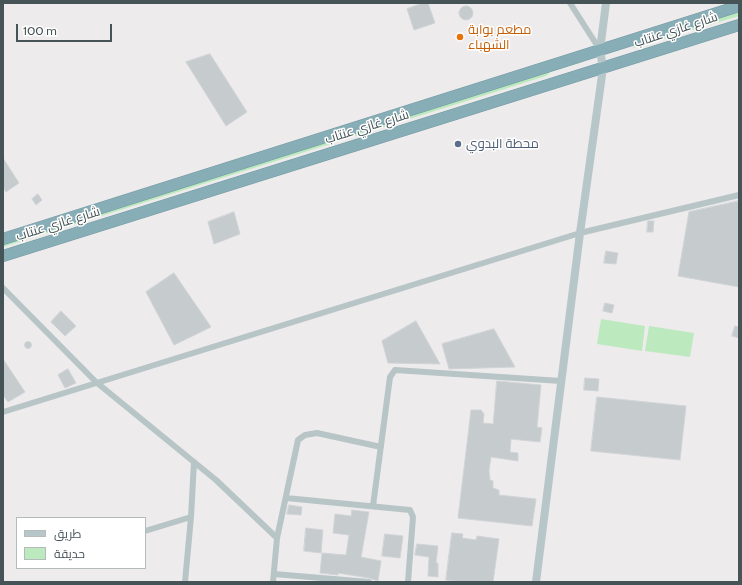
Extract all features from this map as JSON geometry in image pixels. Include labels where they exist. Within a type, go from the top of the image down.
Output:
[{"type":"highway","points":[[3,239],[739,6]]},
{"type":"highway","name":"شارع غازي عنتاب","points":[[3,256],[739,25]]},
{"type":"street","points":[[570,3],[600,50]]},
{"type":"street","points":[[536,582],[580,233],[603,68],[600,50],[606,3]]},
{"type":"street","points":[[3,412],[580,233],[739,195]]},
{"type":"street","points":[[3,288],[96,382],[194,462],[277,538]]},
{"type":"street","points":[[373,506],[390,377],[395,370],[561,381]]},
{"type":"street","points":[[273,582],[277,538],[298,440],[305,435],[317,433],[381,447]]},
{"type":"street","points":[[185,582],[194,462]]},
{"type":"street","points":[[286,498],[407,509],[413,513],[408,582]]},
{"type":"street","points":[[146,531],[191,517]]},
{"type":"street","points":[[274,574],[369,582]]},
{"type":"green space","points":[[739,12],[739,16],[633,48],[672,35],[686,27]]},
{"type":"green space","points":[[583,60],[583,62],[551,72],[546,76],[3,247],[3,243]]},
{"type":"green space","points":[[601,319],[645,326],[642,351],[597,344]]},
{"type":"green space","points":[[649,326],[694,333],[690,357],[645,351]]},
{"type":"building","points":[[423,3],[428,3],[435,23],[414,30],[407,9]]},
{"type":"building","points":[[466,6],[471,8],[473,13],[471,18],[466,20],[461,18],[459,13],[461,8]]},
{"type":"building","points":[[210,54],[247,112],[226,126],[186,62]]},
{"type":"building","points":[[3,158],[19,183],[6,192],[3,187]]},
{"type":"building","points":[[38,194],[42,200],[36,205],[32,199]]},
{"type":"building","points":[[739,201],[739,287],[678,276],[689,212]]},
{"type":"building","points":[[234,212],[240,234],[214,244],[208,222]]},
{"type":"building","points":[[648,221],[654,221],[653,232],[647,232]]},
{"type":"building","points":[[606,251],[618,253],[616,264],[604,263]]},
{"type":"building","points":[[174,273],[211,327],[174,345],[146,292]]},
{"type":"building","points":[[605,303],[614,305],[612,313],[603,311]]},
{"type":"building","points":[[61,311],[76,326],[65,336],[51,322]]},
{"type":"building","points":[[416,321],[440,364],[388,363],[382,341]]},
{"type":"building","points":[[735,326],[739,327],[739,338],[732,336]]},
{"type":"building","points":[[494,329],[515,367],[449,369],[442,344]]},
{"type":"building","points":[[28,341],[31,342],[31,348],[28,349],[25,348],[24,345],[25,342]]},
{"type":"building","points":[[3,359],[25,392],[8,402],[3,395]]},
{"type":"building","points":[[68,369],[76,383],[65,388],[58,375]]},
{"type":"building","points":[[585,378],[599,379],[598,391],[584,390]]},
{"type":"building","points":[[497,381],[541,385],[537,427],[542,428],[540,442],[511,439],[510,452],[518,453],[518,461],[491,457],[489,470],[490,480],[493,481],[493,488],[499,490],[499,495],[536,499],[532,526],[458,518],[471,410],[481,410],[484,414],[483,423],[493,424]]},
{"type":"building","points":[[597,397],[686,406],[680,460],[591,451]]},
{"type":"building","points":[[289,505],[302,507],[301,515],[287,514]]},
{"type":"building","points":[[352,510],[369,512],[361,557],[381,561],[378,581],[338,573],[338,575],[320,573],[322,553],[346,555],[349,535],[333,533],[335,514],[351,516]]},
{"type":"building","points":[[306,528],[323,530],[321,553],[304,551]]},
{"type":"building","points":[[452,533],[463,534],[462,538],[476,540],[477,536],[499,539],[493,582],[463,582],[446,580]]},
{"type":"building","points":[[385,534],[403,536],[400,558],[382,556]]},
{"type":"building","points":[[417,544],[438,546],[436,563],[438,563],[438,577],[428,576],[429,557],[415,555]]},
{"type":"place","name":"مطعم بوابة الشهباء","points":[[460,37]]},
{"type":"place","name":"محطة البدوي","points":[[458,144]]}]
